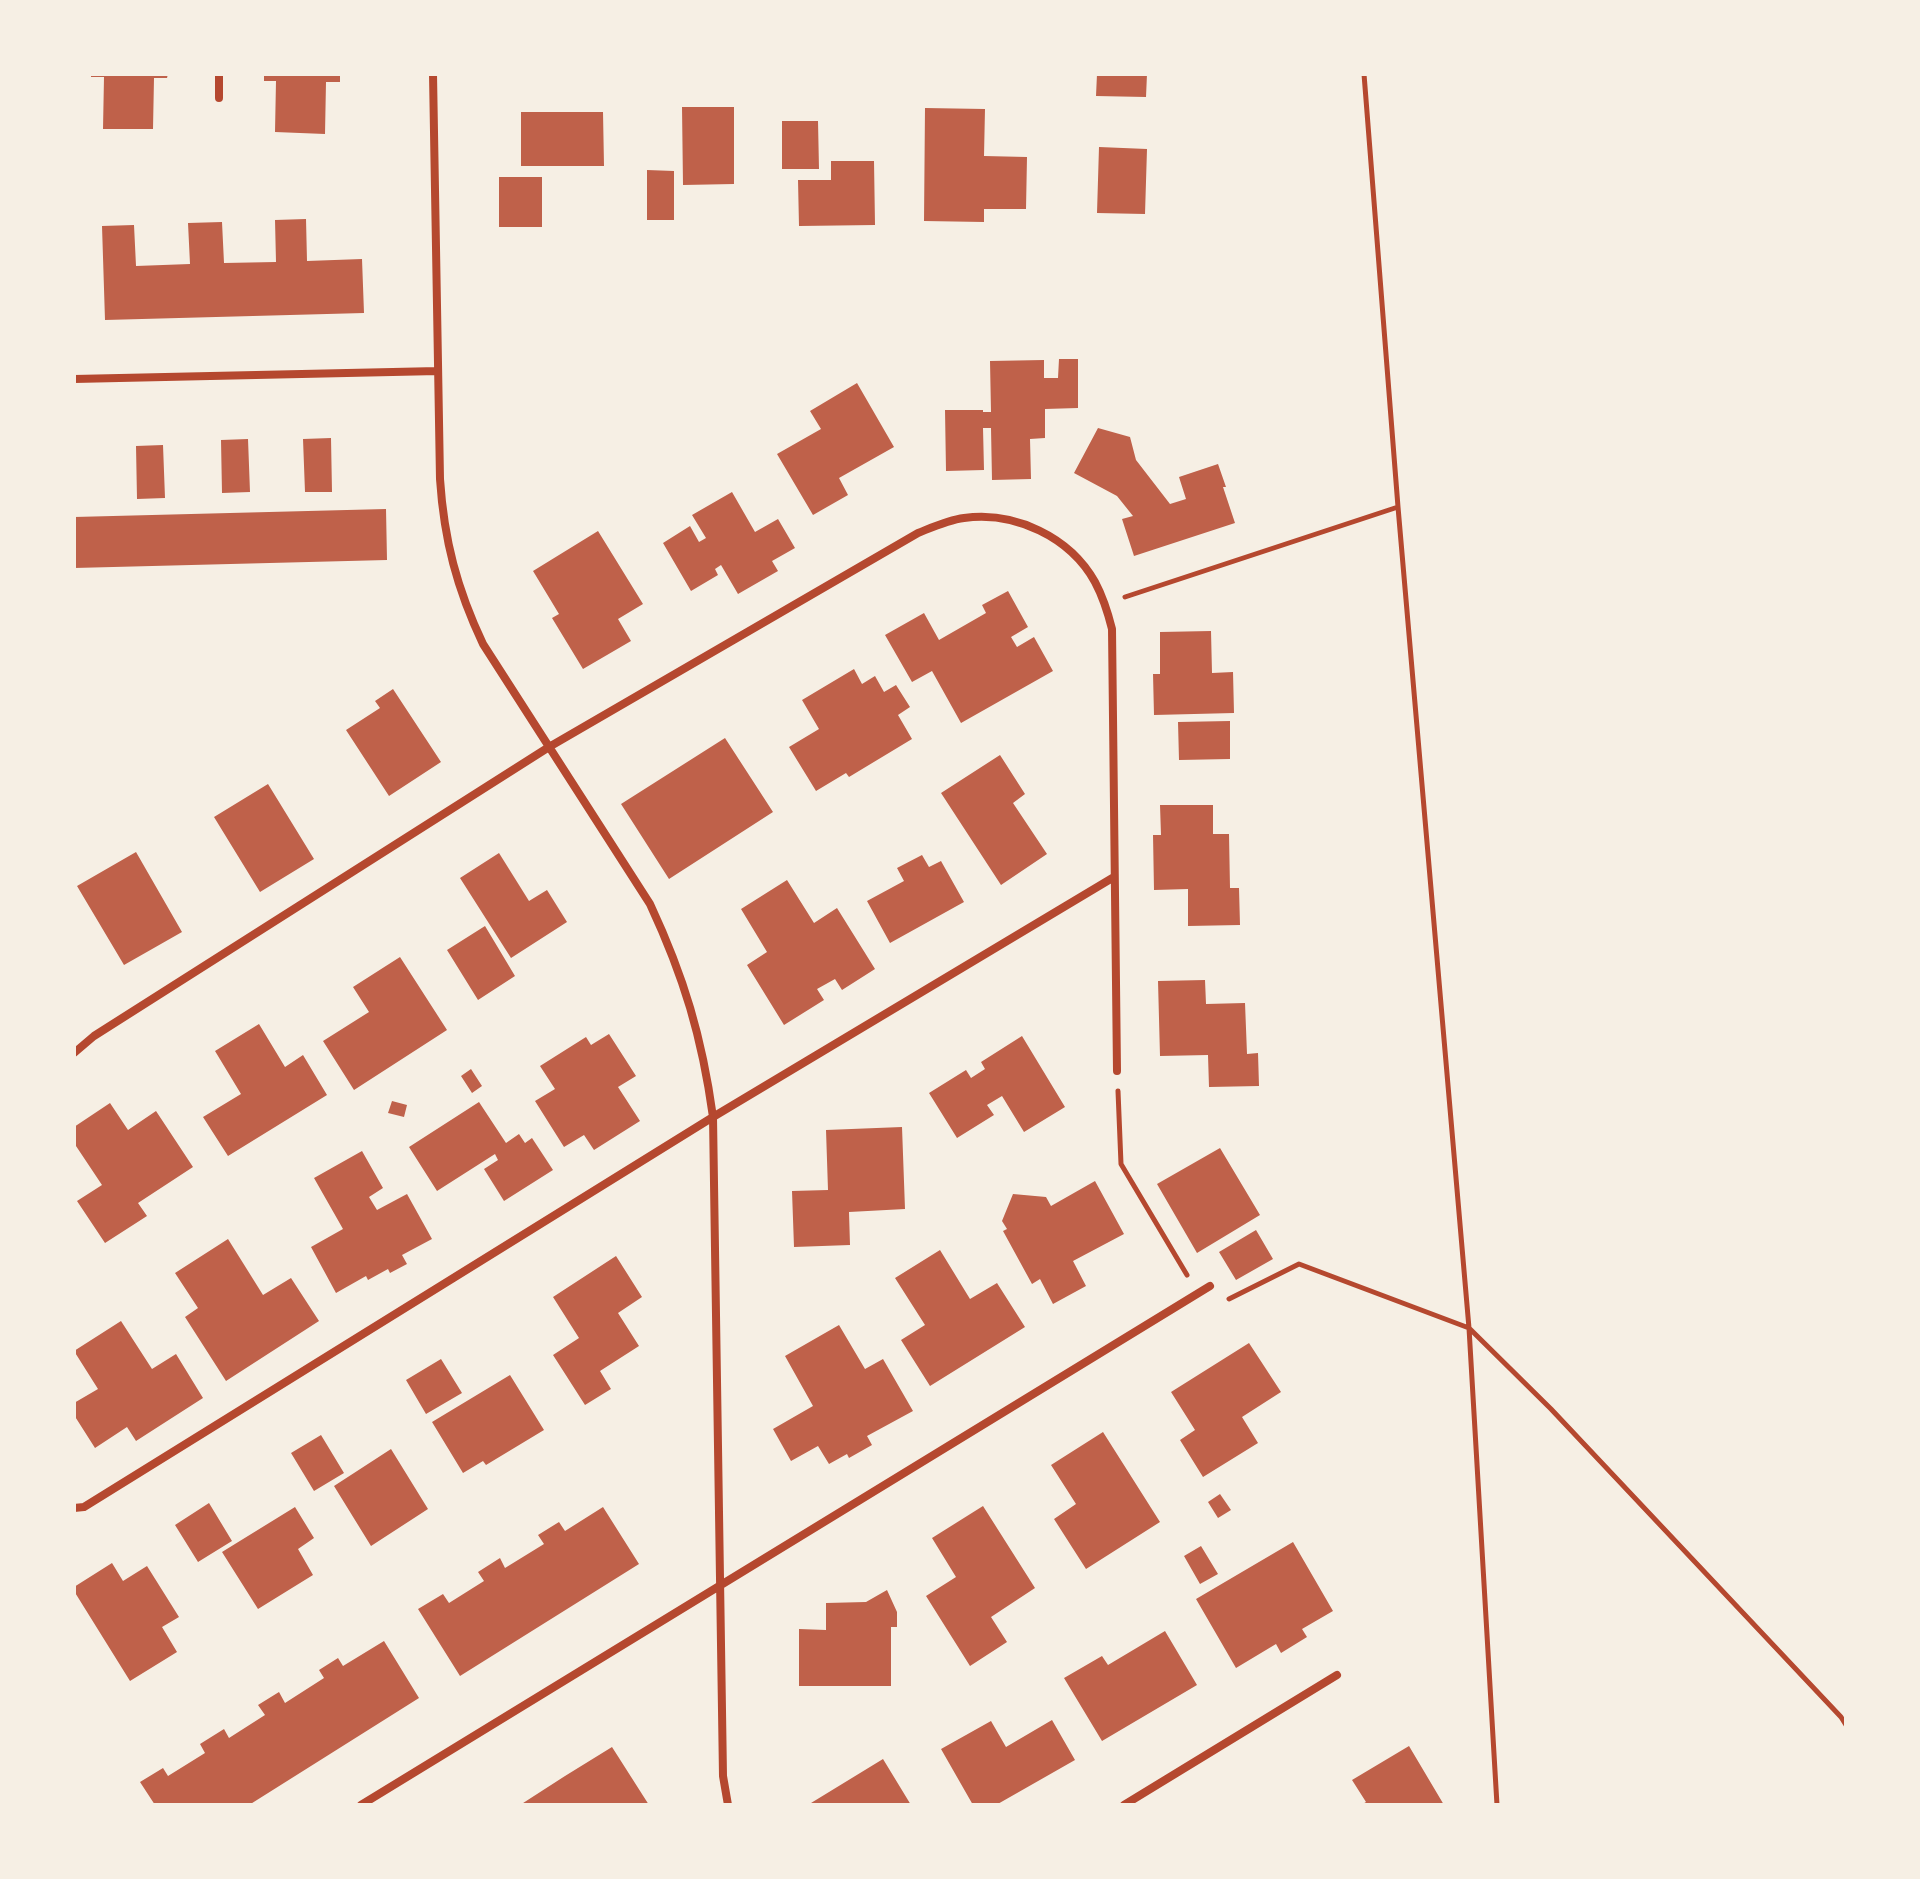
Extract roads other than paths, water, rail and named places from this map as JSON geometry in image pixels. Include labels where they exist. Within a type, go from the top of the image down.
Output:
[{"type":"street","points":[[219,74],[219,98]]},
{"type":"street","points":[[433,74],[442,512],[455,577],[483,644],[650,904],[687,993],[713,1117],[723,1776],[728,1805]]},
{"type":"street","points":[[74,379],[438,371]]},
{"type":"street","points":[[74,1053],[94,1036],[549,747],[918,533],[963,518],[987,516],[1036,528],[1078,559],[1094,580],[1112,629],[1117,1071]]},
{"type":"street","points":[[74,1508],[84,1507],[713,1117],[1114,877]]},
{"type":"street","points":[[361,1805],[1210,1286]]},
{"type":"street","points":[[1124,1805],[1337,1675]]}]
